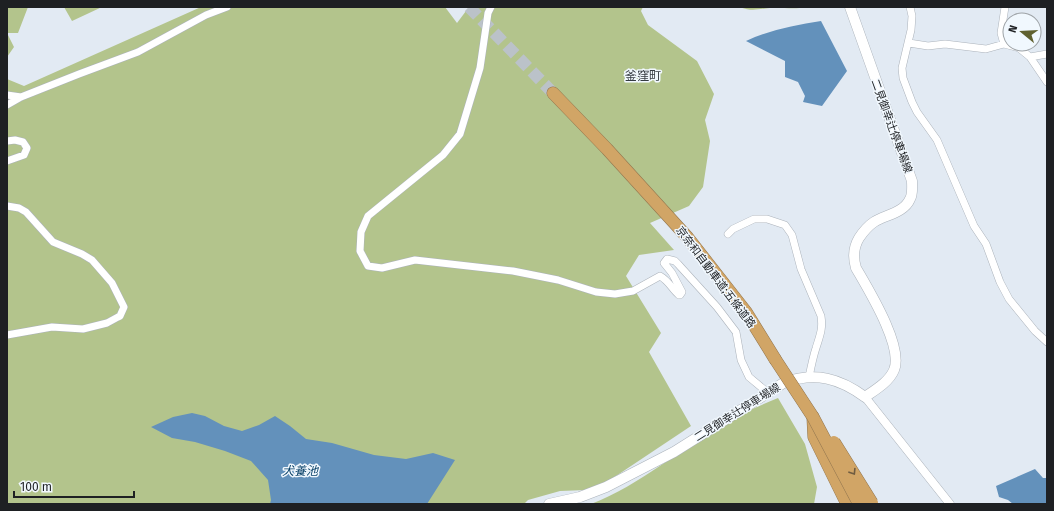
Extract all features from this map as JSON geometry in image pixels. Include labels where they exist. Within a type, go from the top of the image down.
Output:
[{"type":"highway","name":"京奈和自動車道;五條道路","points":[[553,93],[607,149],[688,238],[746,312],[813,417],[860,504]]},
{"type":"highway","points":[[783,371],[800,389],[872,503]]},
{"type":"highway","points":[[813,417],[814,437],[847,504]]},
{"type":"main road","name":"二見御幸辻停車場線","points":[[549,504],[580,497],[606,487],[674,452],[784,382],[809,377],[827,378],[854,389],[865,397],[887,380],[895,368],[895,354],[882,315],[856,268],[854,251],[857,242],[868,226],[906,206],[910,200],[912,181],[850,7]]},
{"type":"street","points":[[7,104],[21,97],[138,52],[206,15],[227,7]]},
{"type":"street","points":[[491,7],[488,13],[480,68],[460,134],[443,155],[368,216],[361,232],[360,251],[368,266],[382,268],[415,260],[513,271],[558,280],[596,292],[616,294],[633,290],[660,276],[666,280],[675,292],[680,295],[682,292],[672,273],[664,263],[667,259],[671,259],[678,264],[717,307],[736,332],[741,360],[749,377],[767,392]]},
{"type":"street","points":[[910,7],[912,16],[911,30],[902,68],[903,78],[917,112],[937,140],[974,226],[986,244],[1000,282],[1009,299],[1034,331],[1047,342]]},
{"type":"street","points":[[1002,23],[1000,33],[1002,38]]},
{"type":"street","points":[[909,43],[928,46],[945,44],[986,49],[1002,45]]},
{"type":"street","points":[[1024,52],[1030,57],[1047,82]]},
{"type":"street","points":[[1030,57],[1047,54]]},
{"type":"street","points":[[7,95],[21,97]]},
{"type":"street","points":[[7,141],[15,140],[23,142],[26,148],[24,155],[7,161]]},
{"type":"street","points":[[7,206],[19,208],[26,212],[53,242],[82,254],[92,260],[112,283],[124,306],[120,316],[107,323],[83,329],[52,326],[7,335]]},
{"type":"street","points":[[728,234],[732,229],[754,219],[767,219],[785,225],[792,235],[801,269],[821,316],[822,324],[822,332],[816,347],[809,377]]},
{"type":"street","points":[[865,397],[950,504]]},
{"type":"green space","points":[[7,7],[28,7],[18,33],[7,33]]},
{"type":"green space","points":[[64,7],[102,7],[72,21]]},
{"type":"green space","points":[[201,7],[445,7],[457,23],[469,7],[643,7],[641,11],[648,25],[697,61],[714,94],[705,120],[710,141],[703,187],[689,206],[650,223],[674,250],[639,255],[626,276],[661,333],[649,352],[691,426],[604,484],[586,490],[560,491],[528,500],[524,504],[7,504],[7,79],[24,86]]},
{"type":"green space","points":[[739,7],[806,7],[752,10]]},
{"type":"green space","points":[[7,33],[14,47],[7,57]]},
{"type":"green space","points":[[778,398],[805,444],[817,487],[814,504],[591,504],[627,487],[728,421]]},
{"type":"water","points":[[821,21],[847,71],[822,106],[803,102],[805,96],[798,82],[785,77],[785,61],[746,41],[783,28]]},
{"type":"water","name":"犬養池","points":[[192,413],[205,416],[224,426],[242,431],[259,425],[275,416],[306,439],[332,443],[374,455],[406,459],[433,453],[455,460],[427,504],[270,504],[271,500],[268,480],[251,461],[195,442],[172,438],[151,427],[173,417]]},
{"type":"water","points":[[1035,469],[1043,478],[1047,478],[1047,504],[1013,504],[1008,500],[999,497],[996,486]]},
{"type":"tunnel","points":[[469,7],[553,93]]},
{"type":"district","name":"釜窪町","points":[[643,76]]}]
